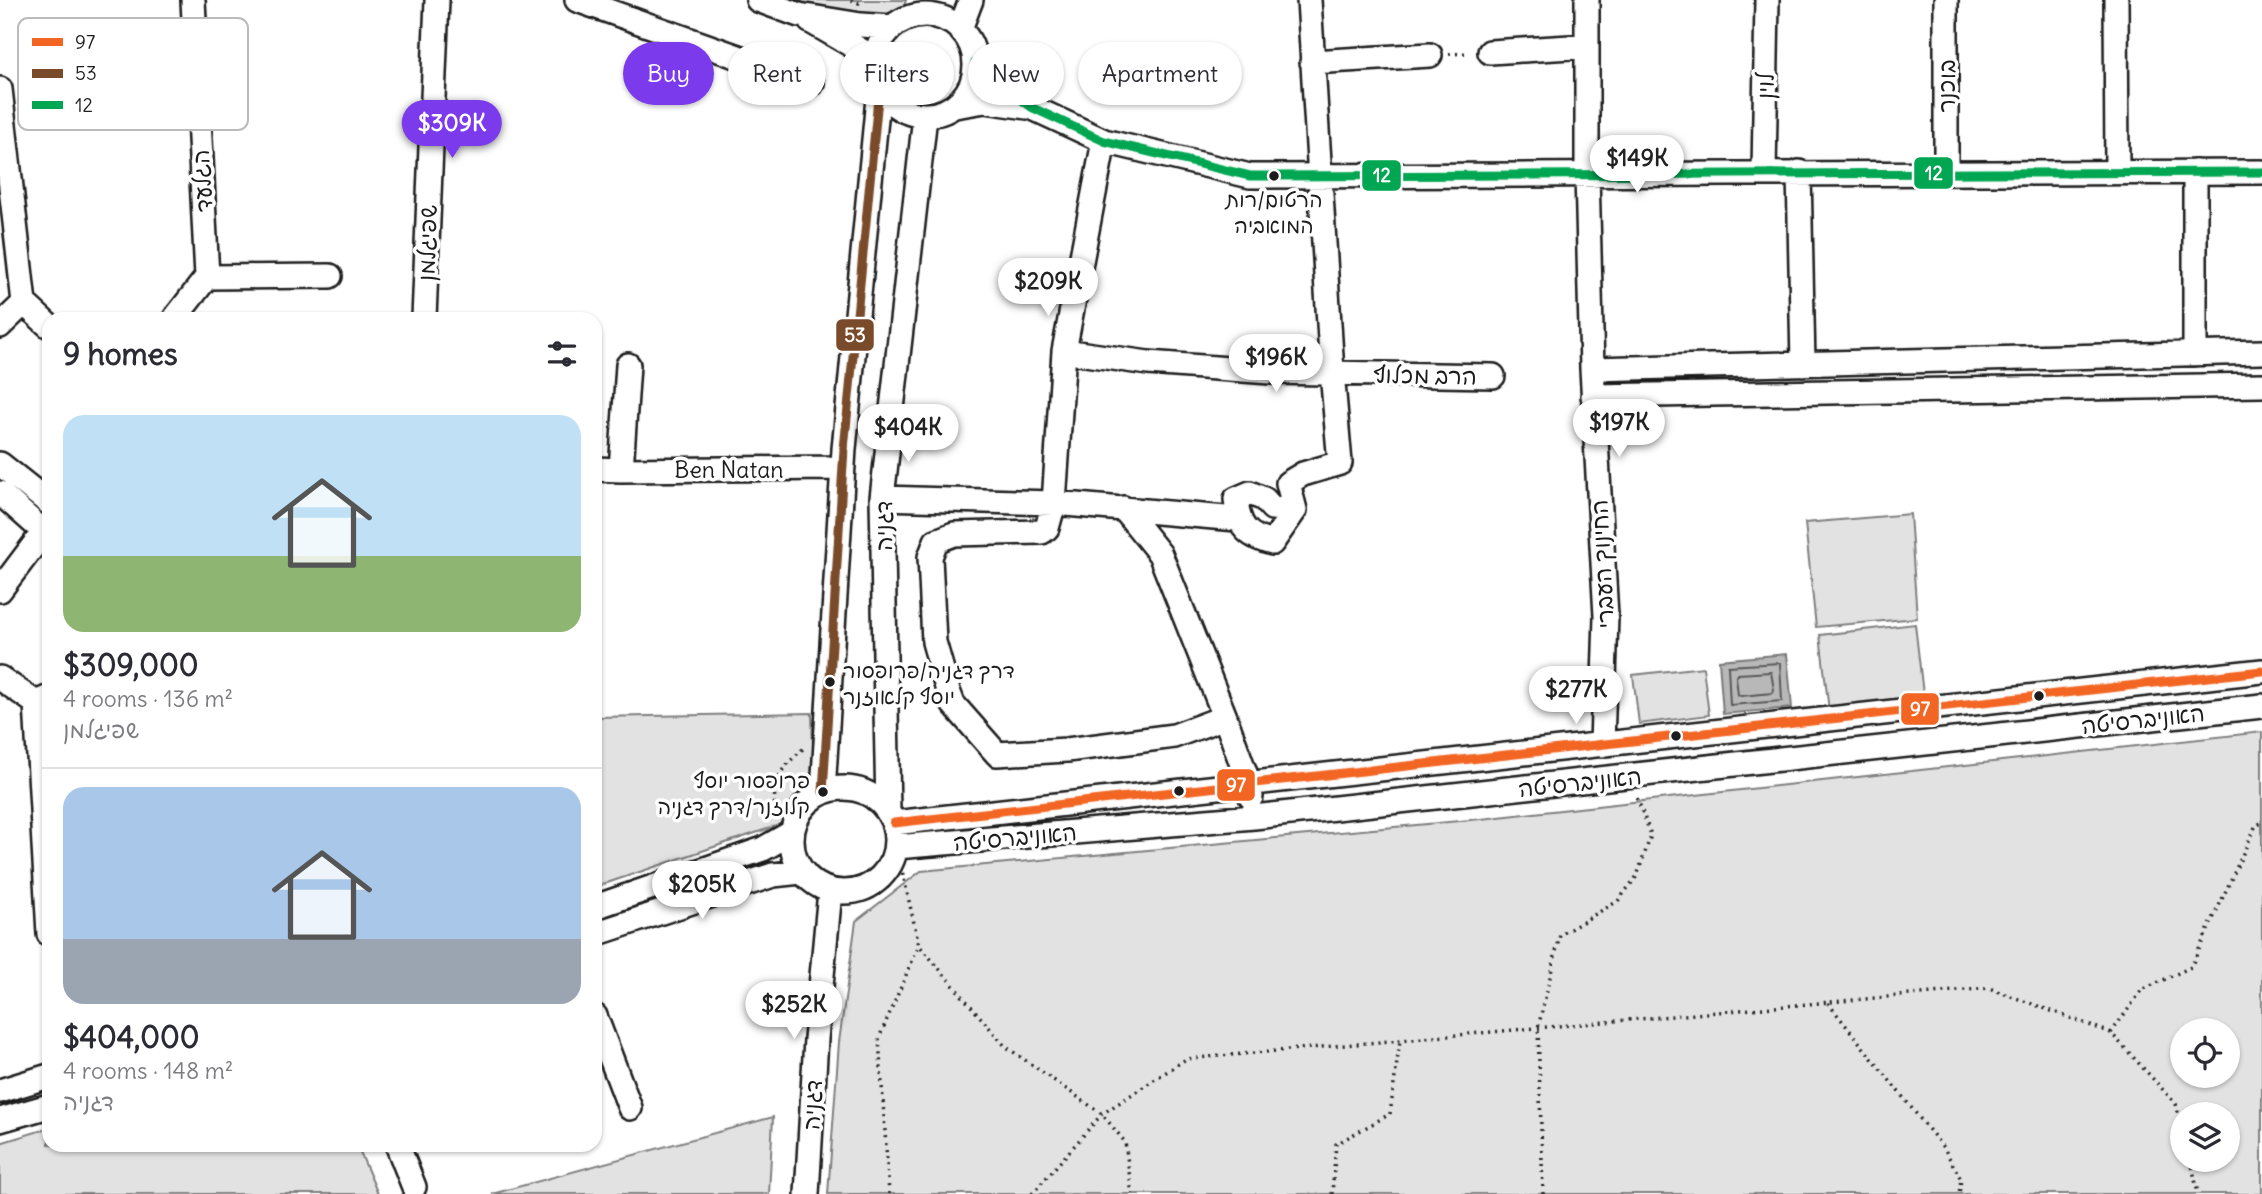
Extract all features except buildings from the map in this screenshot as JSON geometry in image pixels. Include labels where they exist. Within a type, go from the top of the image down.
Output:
[{"type":"street","name":"הגלעד","points":[[193,0],[194,18]]},
{"type":"street","name":"שפיגלמן","points":[[424,312],[437,0]]},
{"type":"street","points":[[577,0],[624,8],[728,49]]},
{"type":"street","points":[[758,0],[799,15],[846,42]]},
{"type":"street","points":[[960,29],[971,0]]},
{"type":"street","points":[[1295,510],[1272,508],[1264,499],[1250,493],[1236,499],[1237,519],[1254,538],[1272,543],[1295,510],[1288,483],[1303,474],[1340,463],[1309,0]]},
{"type":"street","name":"החינוך העברי","points":[[1587,0],[1587,174],[1592,369],[1606,616],[1602,745]]},
{"type":"street","name":"לוין","points":[[1764,172],[1766,0]]},
{"type":"street","name":"בוכנר","points":[[1946,0],[1946,172]]},
{"type":"street","points":[[2116,0],[2116,172]]},
{"type":"street","points":[[799,15],[861,25],[905,15],[930,15],[951,22],[960,29],[968,43]]},
{"type":"street","points":[[881,42],[905,15]]},
{"type":"street","points":[[1490,52],[1587,46]]},
{"type":"street","points":[[1312,62],[1430,55]]},
{"type":"street","points":[[0,89],[24,303],[42,320]]},
{"type":"street","points":[[955,106],[968,91]]},
{"type":"street","points":[[894,105],[907,113],[925,116],[939,114],[955,106],[985,101],[1033,108]]},
{"type":"street","name":"דגניה","points":[[823,792],[844,449],[877,105]]},
{"type":"street","points":[[1029,105],[1104,141],[1250,176],[2262,172]]},
{"type":"street","name":"דגניה","points":[[891,817],[882,498],[925,116]]},
{"type":"street","name":"הגלעד","points":[[200,130],[207,277]]},
{"type":"street","points":[[1104,141],[1063,351],[1054,503],[1047,528],[1042,532],[954,534],[936,541],[930,557],[934,642],[953,704],[996,754],[1067,750],[1174,736],[1225,717]]},
{"type":"street","points":[[1799,172],[1803,364]]},
{"type":"street","points":[[2195,172],[2196,354]]},
{"type":"street","points":[[180,312],[207,277],[330,276]]},
{"type":"street","points":[[0,326],[24,303]]},
{"type":"street","name":"הרב מכלוף","points":[[1063,351],[1148,363],[1270,372],[1493,376]]},
{"type":"street","points":[[1592,369],[2262,352]]},
{"type":"street","points":[[621,470],[628,365]]},
{"type":"street","points":[[1593,396],[2262,385]]},
{"type":"street","points":[[0,464],[42,497]]},
{"type":"street","name":"Ben Natan","points":[[602,469],[837,468]]},
{"type":"street","points":[[0,493],[42,524]]},
{"type":"street","points":[[882,498],[1054,503],[1237,519]]},
{"type":"street","points":[[1123,508],[1160,554],[1249,784],[1254,817]]},
{"type":"street","points":[[0,590],[42,535]]},
{"type":"street","name":"האוניברסיטה","points":[[891,817],[1249,784],[2262,671]]},
{"type":"street","points":[[0,678],[42,700]]},
{"type":"street","name":"האוניברסיטה","points":[[896,847],[1254,817],[2262,706]]},
{"type":"street","points":[[841,788],[859,790],[876,798],[891,817],[896,847],[892,862],[881,877],[866,888],[848,892],[830,891],[815,884],[801,872],[792,851],[792,833],[797,817],[808,802],[823,792],[841,788]]},
{"type":"street","points":[[602,905],[763,849],[792,833]]},
{"type":"street","points":[[602,932],[773,874],[801,872]]},
{"type":"street","name":"דגניה","points":[[807,1194],[816,1039],[830,891]]},
{"type":"street","points":[[602,1034],[630,1108]]},
{"type":"street","points":[[0,1091],[42,1078]]},
{"type":"street","points":[[0,1120],[42,1108]]},
{"type":"street","points":[[400,1152],[414,1187]]},
{"type":"path","points":[[851,0],[859,3],[862,0]]},
{"type":"path","points":[[1430,55],[1490,52]]},
{"type":"path","points":[[1543,1194],[1538,1028],[1560,935],[1618,901],[1637,876],[1651,835],[1629,776]]},
{"type":"path","points":[[2111,1033],[2142,990],[2191,967],[2256,825],[2262,823]]},
{"type":"path","points":[[896,847],[919,945],[1005,1046],[1102,1114],[1125,1142],[1132,1194]]},
{"type":"path","points":[[890,1194],[879,1038],[919,945]]},
{"type":"path","points":[[1032,1194],[1102,1114],[1186,1059],[1989,988],[2111,1033],[2174,1102]]},
{"type":"path","points":[[1828,1003],[1945,1150],[1961,1179],[1959,1194]]},
{"type":"path","points":[[1332,1194],[1336,1144],[1390,1114],[1400,1040]]},
{"type":"path","points":[[2193,1172],[2198,1194]]},
{"type":"shaded area","points":[[783,0],[906,0],[904,6],[866,30]]},
{"type":"shaded area","points":[[1910,514],[1917,618],[1816,627],[1805,523]]},
{"type":"shaded area","points":[[1915,624],[1924,703],[1829,711],[1820,635]]},
{"type":"shaded area","points":[[1703,667],[1709,715],[1639,724],[1633,675]]},
{"type":"shaded area","points":[[812,713],[814,785],[779,825],[602,885],[602,717]]},
{"type":"shaded area","points":[[2262,732],[2262,1194],[828,1194],[839,1042],[856,921],[921,871],[1481,819]]},
{"type":"shaded area","points":[[773,1117],[769,1194],[492,1194]]},
{"type":"shaded area","points":[[42,1130],[42,1152],[360,1152],[378,1194],[0,1194],[0,1143]]},
{"type":"water","points":[[1787,654],[1792,708],[1723,714],[1719,660]]},
{"type":"transit line","name":"53","points":[[823,792],[844,449],[877,105]]},
{"type":"transit line","name":"12","points":[[1029,105],[1104,141],[1250,176],[2262,172]]},
{"type":"transit line","name":"97","points":[[894,823],[2262,671]]},
{"type":"place","name":"הרטום/רות המואביה","points":[[1274,176]]},
{"type":"place","name":"דרך דגניה/פרופסור יוסף קלאוזנר","points":[[830,682]]},
{"type":"place","name":"פרופסור יוסף קלוזנר/דרך דגניה","points":[[823,792]]}]
